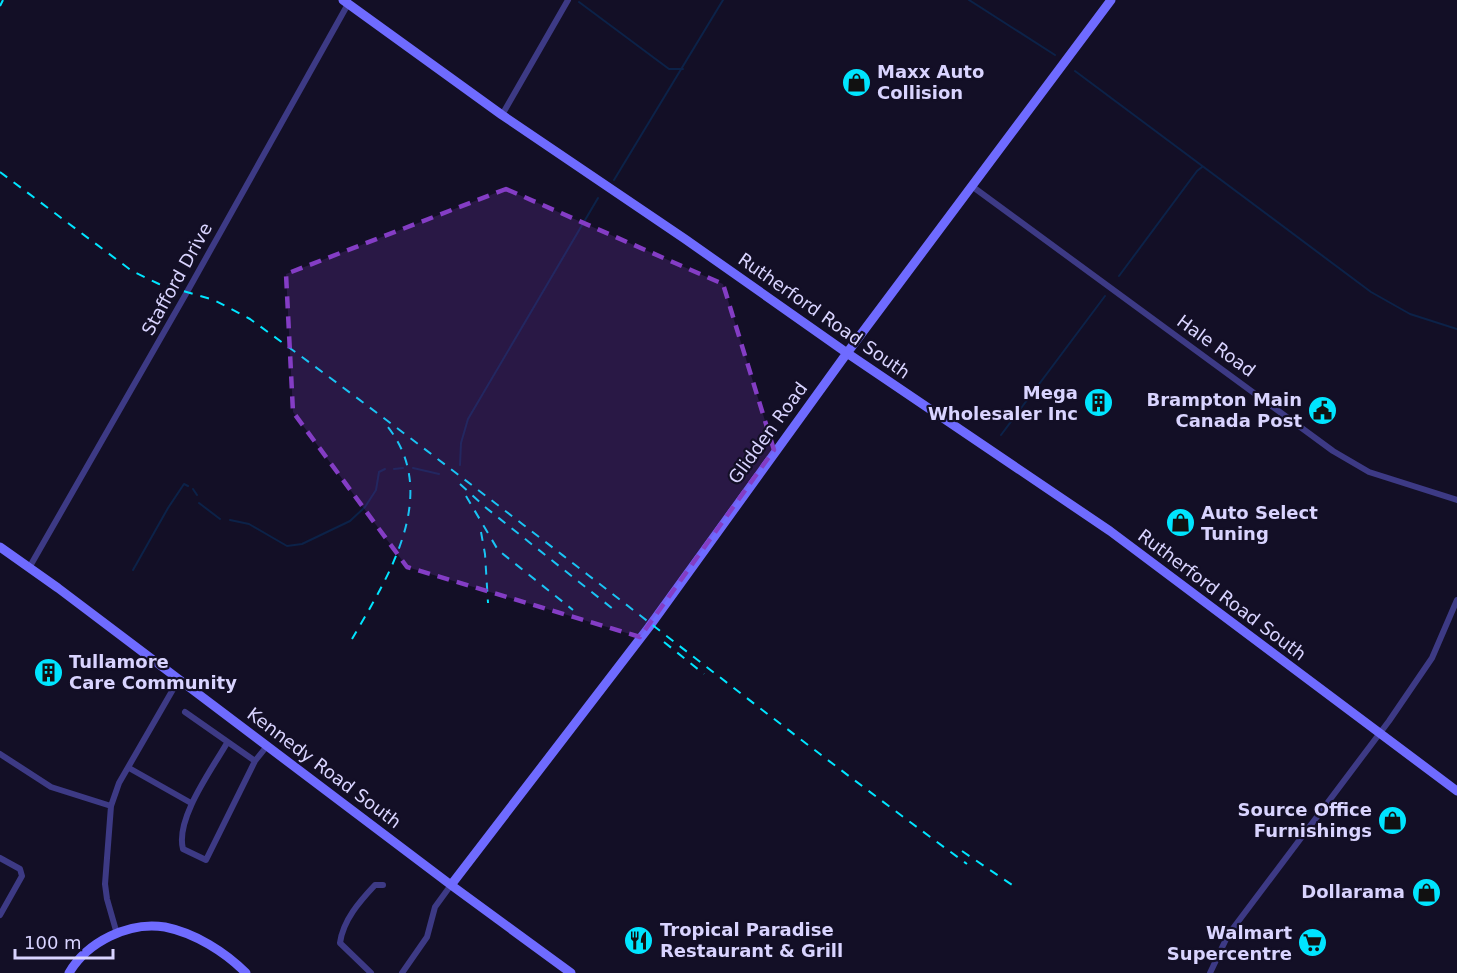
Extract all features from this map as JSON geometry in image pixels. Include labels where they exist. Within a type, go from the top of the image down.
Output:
[{"type":"street","points":[[502,115],[568,0]]},
{"type":"street","name":"Glidden Road","points":[[451,885],[649,627],[847,353],[1112,0]]},
{"type":"street","name":"Rutherford Road South","points":[[346,2],[502,115],[1110,531],[1457,791]]},
{"type":"street","name":"Stafford Drive","points":[[29,568],[187,292],[346,2]]},
{"type":"street","name":"Hale Road","points":[[973,187],[1333,451],[1369,472],[1457,500]]},
{"type":"street","name":"Kennedy Road South","points":[[0,547],[58,588],[571,973]]},
{"type":"street","points":[[1210,973],[1228,935],[1380,734],[1432,658],[1457,600]]},
{"type":"street","points":[[117,934],[105,884],[111,806],[119,783],[179,679]]},
{"type":"street","points":[[185,712],[255,761]]},
{"type":"street","points":[[227,743],[191,803],[180,840],[183,849],[206,860],[255,761],[267,746]]},
{"type":"street","points":[[0,754],[51,787],[111,806]]},
{"type":"street","points":[[129,768],[191,803]]},
{"type":"street","points":[[0,858],[20,869],[22,876],[0,915]]},
{"type":"street","points":[[371,973],[340,943],[342,931],[361,900],[375,885],[383,885]]},
{"type":"street","points":[[402,973],[427,937],[435,907],[451,885]]},
{"type":"street","points":[[69,973],[77,960],[90,948],[117,934],[145,927],[163,927],[199,939],[235,962],[246,973]]},
{"type":"highlighted area","points":[[506,189],[723,284],[774,450],[640,637],[407,567],[293,412],[286,274]]},
{"type":"waterway","points":[[614,180],[723,0]]},
{"type":"waterway","points":[[969,0],[1055,55]]},
{"type":"waterway","points":[[579,2],[669,69],[683,69]]},
{"type":"waterway","points":[[1075,71],[1371,292],[1410,314],[1457,329]]},
{"type":"waterway","points":[[1119,276],[1202,167]]},
{"type":"waterway","points":[[460,465],[461,443],[468,419],[598,198]]},
{"type":"waterway","points":[[1001,435],[1105,296]]},
{"type":"waterway","points":[[394,469],[403,468]]},
{"type":"waterway","points":[[413,468],[439,474]]},
{"type":"waterway","points":[[230,520],[249,524],[287,546],[302,544],[350,521],[365,507],[376,490],[379,472],[385,469]]},
{"type":"waterway","points":[[133,570],[168,508],[184,484],[188,486]]},
{"type":"waterway","points":[[193,489],[197,495]]},
{"type":"waterway","points":[[199,503],[220,519]]},
{"type":"railway","points":[[0,6],[3,0]]},
{"type":"railway","points":[[0,172],[132,271],[159,284],[214,300],[250,319],[431,454],[787,729],[967,864]]},
{"type":"railway","points":[[352,639],[393,563],[409,508],[410,480],[403,453],[388,427]]},
{"type":"railway","points":[[460,484],[485,507],[613,609]]},
{"type":"railway","points":[[466,496],[498,550],[573,610]]},
{"type":"railway","points":[[481,532],[485,554],[488,603]]},
{"type":"railway","points":[[664,642],[704,674]]},
{"type":"railway","points":[[962,851],[1018,889]]},
{"type":"place","name":"Maxx Auto Collision","points":[[856,82]]},
{"type":"place","name":"Mega Wholesaler Inc","points":[[1099,403]]},
{"type":"place","name":"Brampton Main Canada Post","points":[[1323,410]]},
{"type":"place","name":"Auto Select Tuning","points":[[1180,523]]},
{"type":"place","name":"Tullamore Care Community","points":[[48,672]]},
{"type":"place","name":"Source Office Furnishings","points":[[1393,820]]},
{"type":"place","name":"Dollarama","points":[[1426,892]]},
{"type":"place","name":"Tropical Paradise Restaurant & Grill","points":[[639,940]]},
{"type":"place","name":"Walmart Supercentre","points":[[1313,943]]}]
